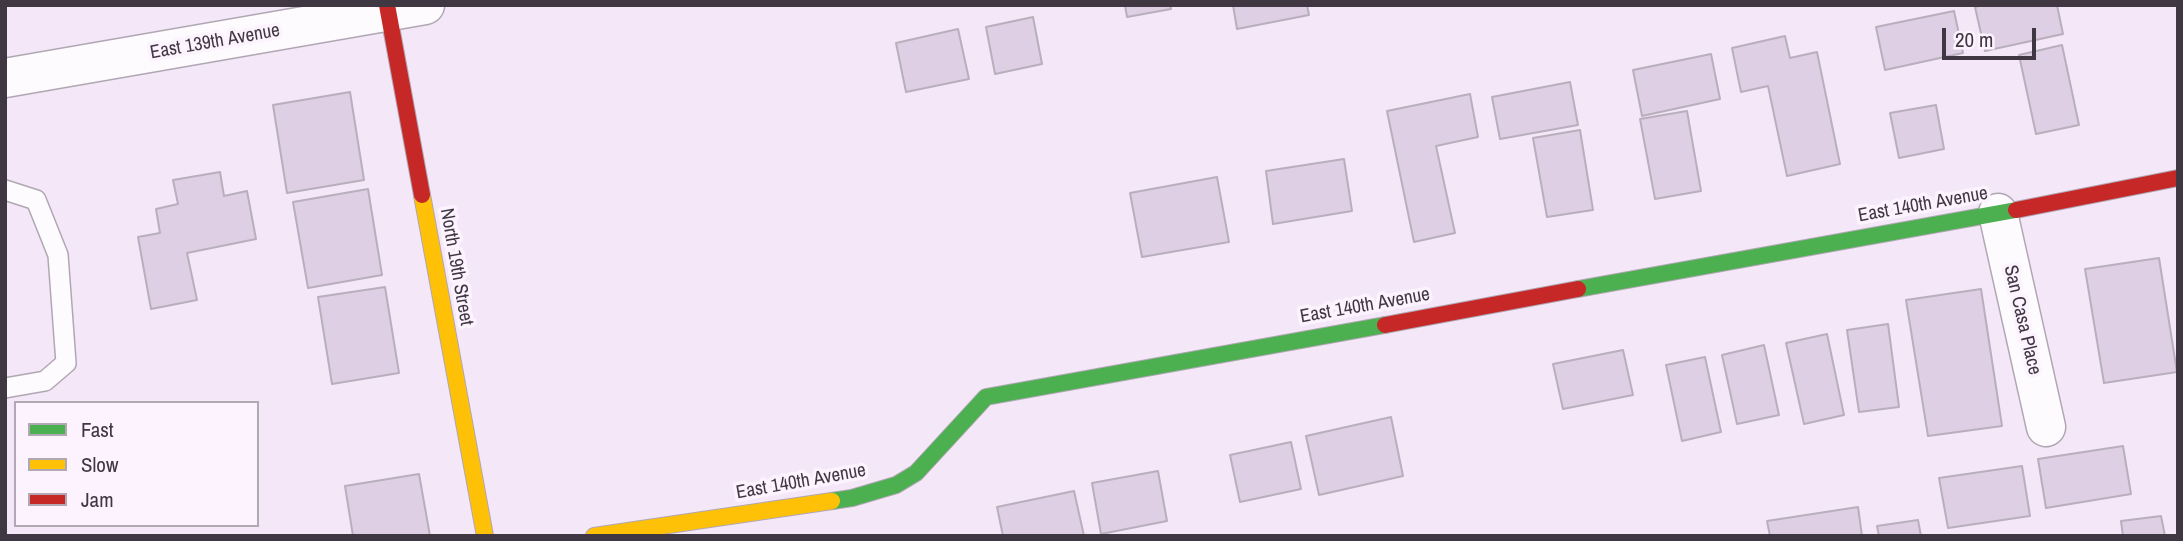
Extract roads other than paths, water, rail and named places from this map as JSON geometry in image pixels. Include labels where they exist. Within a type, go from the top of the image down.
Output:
[{"type":"street","name":"East 139th Avenue","points":[[5,78],[388,8],[425,5]]},
{"type":"street","name":"North 19th Street","points":[[388,8],[485,536]]},
{"type":"street","name":"East 140th Avenue","points":[[594,536],[852,498],[896,485],[916,473],[986,397],[2178,178]]},
{"type":"street","name":"San Casa Place","points":[[1998,213],[2046,427]]},
{"type":"lane","points":[[5,190],[36,200],[58,255],[65,363],[45,381],[5,388]]}]
